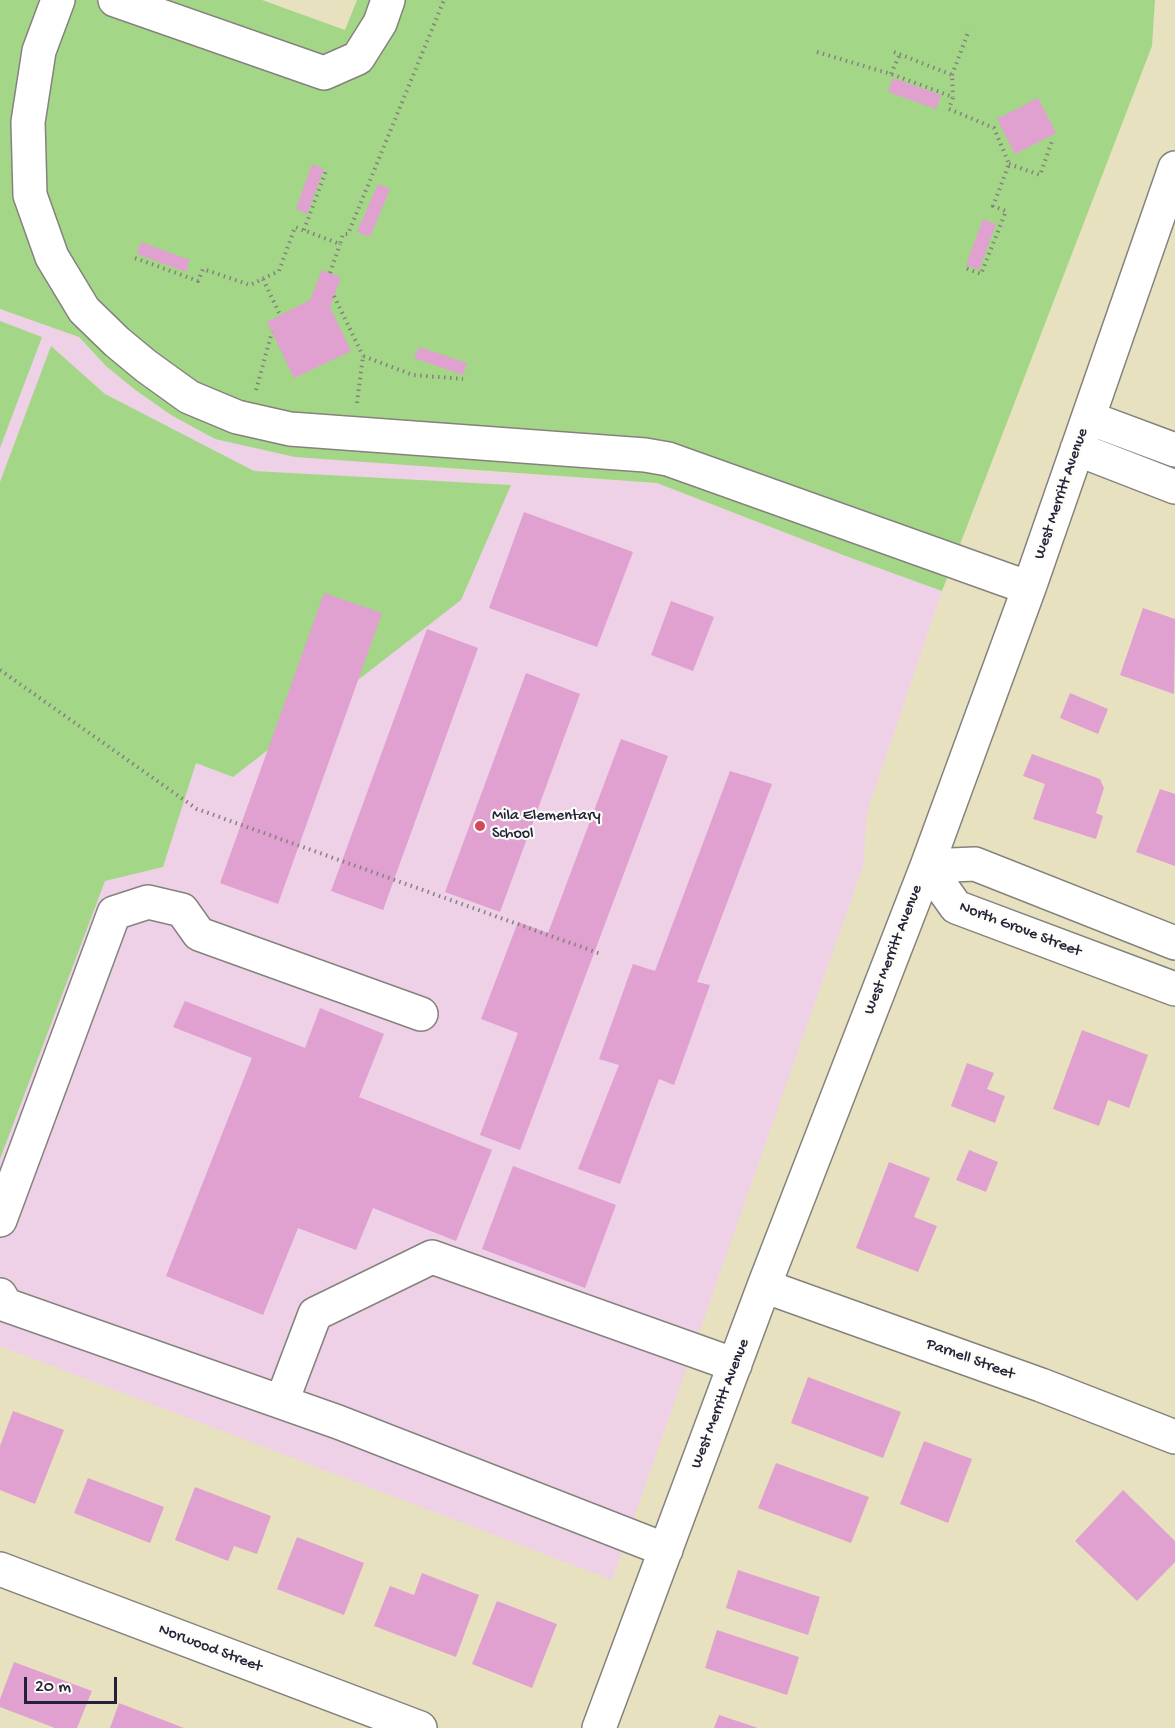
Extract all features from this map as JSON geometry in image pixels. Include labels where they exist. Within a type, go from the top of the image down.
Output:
[{"type":"street","points":[[58,0],[39,51],[28,122],[30,195],[52,257],[84,310],[117,342],[189,397],[237,417],[291,429],[645,454],[668,459],[1029,588]]},
{"type":"street","points":[[115,0],[324,73],[358,58],[380,23],[388,0]]},
{"type":"street","name":"West Merritt Avenue","points":[[599,1728],[764,1286],[927,866],[1029,588],[1175,168]]},
{"type":"street","points":[[1089,418],[1175,450]]},
{"type":"street","points":[[1077,449],[1175,487]]},
{"type":"street","points":[[927,866],[975,864],[1175,943]]},
{"type":"street","name":"North Grove Street","points":[[927,866],[956,908],[1174,987]]},
{"type":"street","points":[[0,1220],[114,913],[148,902],[182,910],[199,934],[421,1014]]},
{"type":"street","points":[[282,1401],[315,1314],[432,1257],[735,1365]]},
{"type":"street","name":"Parnell Street","points":[[764,1286],[1041,1385],[1175,1437]]},
{"type":"street","points":[[0,1295],[6,1305],[282,1401],[666,1550]]},
{"type":"street","name":"Norwood Street","points":[[0,1569],[420,1728]]},
{"type":"path","points":[[330,273],[343,234],[348,234],[444,0]]},
{"type":"path","points":[[964,268],[981,274],[1006,211],[993,206],[1009,164],[994,128],[949,109],[953,97],[952,75],[969,30]]},
{"type":"path","points":[[817,52],[891,74],[953,97]]},
{"type":"path","points":[[894,52],[952,75]]},
{"type":"path","points":[[891,74],[900,54]]},
{"type":"path","points":[[1009,164],[1040,175],[1052,141]]},
{"type":"path","points":[[304,230],[327,168]]},
{"type":"path","points":[[135,258],[198,281],[203,269],[250,285],[279,271],[295,227],[340,244]]},
{"type":"path","points":[[263,279],[280,315]]},
{"type":"path","points":[[334,296],[363,356],[353,434]]},
{"type":"path","points":[[248,419],[272,332]]},
{"type":"path","points":[[363,356],[413,375],[463,379]]},
{"type":"path","points":[[0,670],[197,809],[601,954]]},
{"type":"shaded area","points":[[0,309],[79,337],[106,366],[134,389],[171,415],[215,439],[457,470],[657,483],[942,591],[867,812],[863,866],[612,1580],[0,1346]]},
{"type":"green space","points":[[0,0],[262,0],[345,30],[357,0],[1155,0],[1152,46],[942,591],[657,483],[295,457],[215,439],[171,415],[134,389],[106,366],[79,337],[0,309]]},
{"type":"green space","points":[[0,321],[42,337],[0,448]]},
{"type":"green space","points":[[51,346],[105,394],[254,471],[511,485],[461,600],[233,777],[196,763],[163,867],[105,881],[0,1159],[0,482]]},
{"type":"building","points":[[893,78],[941,95],[936,109],[888,92]]},
{"type":"building","points":[[1038,98],[1056,133],[1015,154],[997,119]]},
{"type":"building","points":[[312,164],[324,169],[307,214],[296,209]]},
{"type":"building","points":[[378,184],[390,189],[370,237],[357,232]]},
{"type":"building","points":[[983,219],[996,224],[979,270],[966,265]]},
{"type":"building","points":[[141,242],[190,260],[186,272],[137,254]]},
{"type":"building","points":[[322,270],[341,277],[330,307],[351,351],[294,378],[267,322],[310,300]]},
{"type":"building","points":[[419,347],[467,363],[463,375],[414,358]]},
{"type":"building","points":[[524,512],[633,552],[597,647],[489,608]]},
{"type":"building","points":[[324,593],[382,613],[278,904],[220,883]]},
{"type":"building","points":[[671,601],[714,617],[693,671],[651,655]]},
{"type":"building","points":[[1143,608],[1175,619],[1174,694],[1120,675]]},
{"type":"building","points":[[427,629],[478,648],[383,910],[331,891]]},
{"type":"building","points":[[526,673],[580,694],[500,912],[445,892]]},
{"type":"building","points":[[1070,693],[1108,709],[1098,734],[1060,718]]},
{"type":"building","points":[[621,739],[668,756],[520,1150],[480,1135],[518,1033],[481,1019],[518,922],[548,933]]},
{"type":"building","points":[[1032,754],[1100,779],[1104,788],[1096,813],[1103,816],[1096,839],[1033,819],[1045,784],[1023,776]]},
{"type":"building","points":[[730,771],[772,784],[697,982],[710,985],[674,1085],[659,1079],[620,1184],[578,1169],[619,1065],[599,1059],[633,964],[655,971]]},
{"type":"building","points":[[1160,789],[1175,794],[1175,866],[1136,852]]},
{"type":"building","points":[[185,1001],[305,1048],[320,1008],[384,1034],[359,1097],[492,1150],[456,1241],[373,1208],[356,1250],[298,1228],[263,1315],[166,1276],[252,1058],[173,1027]]},
{"type":"building","points":[[1082,1030],[1148,1055],[1129,1108],[1108,1100],[1099,1126],[1053,1109]]},
{"type":"building","points":[[967,1063],[994,1073],[987,1089],[1005,1096],[995,1123],[951,1106]]},
{"type":"building","points":[[969,1150],[998,1162],[986,1192],[956,1180]]},
{"type":"building","points":[[889,1162],[930,1178],[914,1217],[937,1226],[918,1272],[856,1248]]},
{"type":"building","points":[[513,1166],[616,1205],[585,1288],[482,1249]]},
{"type":"building","points":[[808,1377],[901,1412],[883,1458],[791,1423]]},
{"type":"building","points":[[13,1411],[64,1430],[35,1504],[0,1490],[0,1446]]},
{"type":"building","points":[[924,1441],[972,1459],[948,1523],[900,1504]]},
{"type":"building","points":[[776,1463],[869,1497],[851,1543],[758,1508]]},
{"type":"building","points":[[88,1478],[164,1507],[150,1543],[74,1513]]},
{"type":"building","points":[[195,1487],[271,1516],[257,1554],[234,1546],[228,1561],[175,1540]]},
{"type":"building","points":[[1123,1490],[1175,1541],[1175,1562],[1137,1601],[1075,1541]]},
{"type":"building","points":[[297,1537],[364,1563],[344,1615],[277,1589]]},
{"type":"building","points":[[738,1570],[820,1597],[808,1635],[726,1608]]},
{"type":"building","points":[[422,1573],[479,1595],[456,1657],[374,1626],[390,1586],[414,1595]]},
{"type":"building","points":[[497,1601],[557,1624],[532,1688],[472,1664]]},
{"type":"building","points":[[717,1630],[799,1657],[787,1695],[705,1668]]},
{"type":"building","points":[[14,1662],[92,1691],[77,1728],[55,1728],[0,1707],[0,1699]]},
{"type":"building","points":[[119,1703],[184,1728],[110,1728]]},
{"type":"building","points":[[719,1715],[758,1728],[714,1728]]},
{"type":"place","name":"Mila Elementary School","points":[[480,826]]}]
